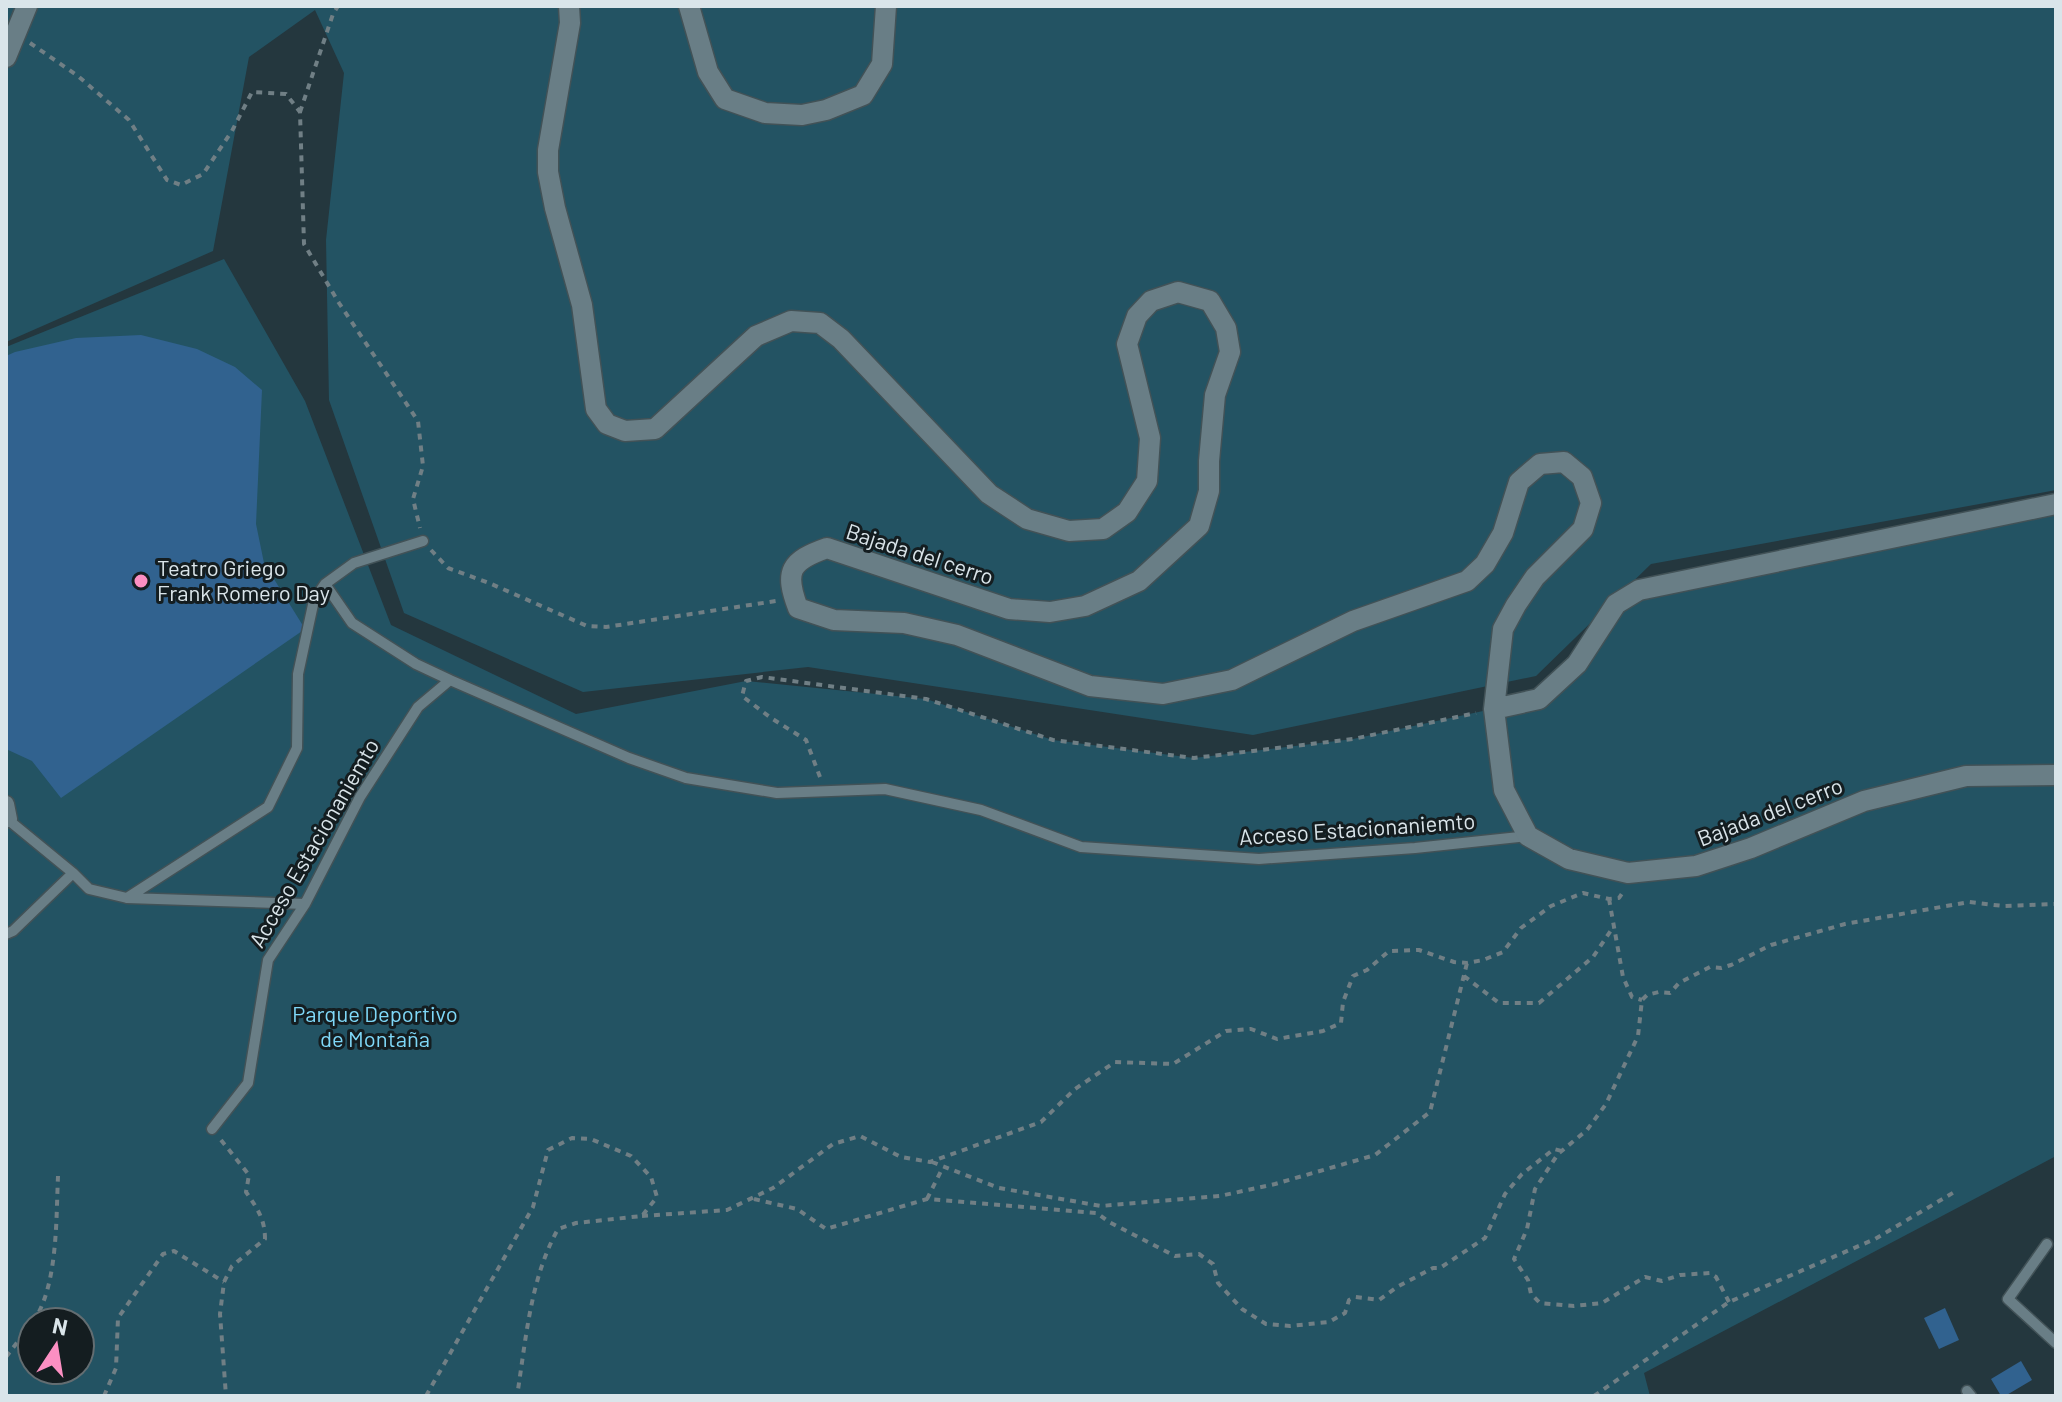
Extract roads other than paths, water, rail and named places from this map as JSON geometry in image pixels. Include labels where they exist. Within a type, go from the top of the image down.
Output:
[{"type":"street","points":[[6,57],[27,6]]},
{"type":"street","name":"Bajada del cerro","points":[[569,6],[570,23],[548,150],[548,172],[582,305],[596,409],[607,424],[625,431],[655,429],[756,336],[791,321],[820,323],[841,339],[989,494],[1027,519],[1069,531],[1103,529],[1127,512],[1147,481],[1150,438],[1127,344],[1137,316],[1151,301],[1178,292],[1210,301],[1226,328],[1230,352],[1215,395],[1209,491],[1199,526],[1139,581],[1085,606],[1050,612],[1009,609],[827,548],[803,556],[791,572],[791,590],[798,608],[834,620],[904,623],[957,635],[1090,686],[1163,694],[1232,680],[1353,621],[1467,581],[1485,564],[1503,533],[1519,482],[1540,464],[1564,462],[1582,477],[1591,503],[1583,529],[1535,577],[1503,629],[1494,709]]},
{"type":"street","points":[[689,6],[708,72],[725,99],[765,113],[802,115],[826,110],[863,95],[882,64],[886,6]]},
{"type":"street","points":[[1528,836],[1504,790],[1494,709],[1539,699],[1577,664],[1616,604],[1639,590],[2056,504]]},
{"type":"street","name":"Bajada del cerro","points":[[1528,836],[1569,859],[1628,873],[1696,866],[1751,848],[1864,801],[1966,776],[2056,775]]},
{"type":"lane","points":[[127,898],[268,807],[297,748],[298,674],[314,600],[325,584],[354,563],[423,541]]},
{"type":"lane","name":"Acceso Estacionaniemto","points":[[325,584],[352,623],[416,664],[629,758],[686,778],[777,793],[885,789],[981,810],[1081,847],[1259,859],[1528,836]]},
{"type":"lane","name":"Acceso Estacionaniemto","points":[[212,1129],[248,1083],[268,960],[305,904],[360,797],[418,707],[450,680]]},
{"type":"lane","points":[[7,814],[89,889],[127,898],[305,904]]},
{"type":"lane","points":[[6,934],[13,931],[73,873]]},
{"type":"lane","points":[[2047,1244],[2008,1299],[2056,1343]]},
{"type":"place","name":"Teatro Griego Frank Romero Day","points":[[141,581]]},
{"type":"park label","name":"Parque Deportivo de Montaña","points":[[375,1026]]}]
